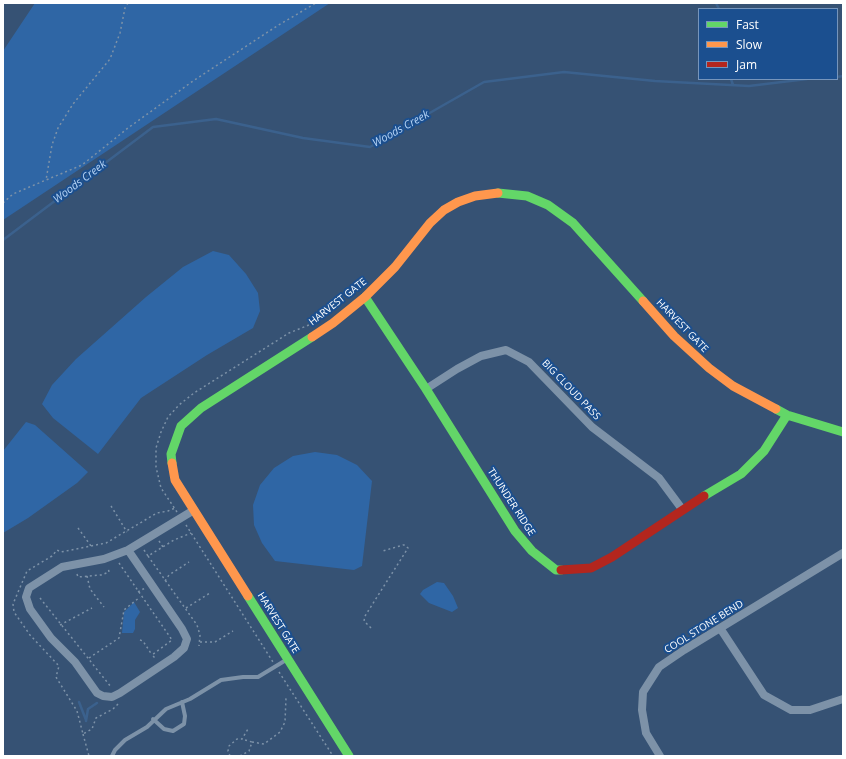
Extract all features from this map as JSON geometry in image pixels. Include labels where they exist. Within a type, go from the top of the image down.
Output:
[{"type":"street","name":"HARVEST GATE","points":[[349,756],[175,480],[171,454],[181,426],[201,408],[333,323],[365,298],[395,267],[430,223],[444,210],[458,202],[502,192],[527,196],[548,205],[574,224],[674,336],[709,368],[733,386],[787,415],[843,432]]},
{"type":"street","name":"THUNDER RIDGE","points":[[365,298],[426,389],[515,531],[532,551],[556,570],[568,571],[591,568],[612,557],[682,509],[741,474],[764,451],[787,415]]},
{"type":"street","name":"BIG CLOUD PASS","points":[[426,389],[457,369],[481,356],[506,350],[529,362],[592,427],[660,478],[682,509]]},
{"type":"street","points":[[128,550],[182,629],[187,639],[184,648],[174,657],[120,693],[112,696],[103,696],[97,692],[75,662],[43,628],[30,609],[26,596],[30,588],[62,567],[104,559],[128,550],[194,510]]},
{"type":"street","name":"COOL STONE BEND","points":[[660,756],[646,733],[643,718],[643,692],[658,667],[843,553]]},
{"type":"street","points":[[720,628],[764,695],[791,710],[810,710],[843,699]]},
{"type":"lane","points":[[112,756],[115,750],[125,740],[147,727],[166,709],[182,702],[221,680],[243,677],[258,677],[288,659]]},
{"type":"lane","points":[[154,719],[164,729],[173,731],[184,724],[185,716],[182,702]]},
{"type":"path","points":[[46,180],[52,145],[58,128],[73,104],[110,59],[120,33],[125,8],[128,3]]},
{"type":"path","points":[[3,203],[13,194],[82,165],[128,128],[193,81],[277,26],[316,3]]},
{"type":"path","points":[[310,325],[289,333],[179,404],[168,417],[161,432],[156,448],[156,467],[161,488],[333,756]]},
{"type":"path","points":[[111,506],[127,532]]},
{"type":"path","points":[[88,756],[77,711],[56,677],[59,666],[30,635],[14,612],[13,604],[27,571],[52,556],[57,550],[61,552],[106,543],[127,532],[156,513],[175,508]]},
{"type":"path","points":[[78,528],[92,546]]},
{"type":"path","points":[[148,556],[190,533]]},
{"type":"path","points":[[158,539],[163,547]]},
{"type":"path","points":[[371,628],[364,621],[365,616],[408,548],[403,545],[383,551]]},
{"type":"path","points":[[143,548],[197,625],[200,642],[199,646]]},
{"type":"path","points":[[118,561],[172,640],[152,655]]},
{"type":"path","points":[[165,580],[169,575],[189,562]]},
{"type":"path","points":[[77,574],[78,578],[109,572],[107,565],[112,564]]},
{"type":"path","points":[[87,576],[90,589],[104,607]]},
{"type":"path","points":[[138,592],[146,587]]},
{"type":"path","points":[[186,609],[210,593]]},
{"type":"path","points":[[89,658],[119,638],[124,610],[141,596]]},
{"type":"path","points":[[40,598],[63,629],[89,658],[113,690]]},
{"type":"path","points":[[60,625],[92,608]]},
{"type":"path","points":[[186,617],[190,614]]},
{"type":"path","points":[[60,632],[63,629]]},
{"type":"path","points":[[200,642],[215,642],[233,631]]},
{"type":"path","points":[[140,640],[157,661]]},
{"type":"path","points":[[157,651],[160,655]]},
{"type":"path","points":[[230,756],[228,751],[229,746],[237,739],[264,744],[280,732],[285,722],[286,698]]},
{"type":"path","points":[[83,734],[92,729],[96,718],[117,706],[119,699]]},
{"type":"path","points":[[242,739],[248,729]]},
{"type":"path","points":[[240,756],[249,751],[252,742]]},
{"type":"shaded area","points":[[35,3],[330,3],[3,220],[3,51]]},
{"type":"shaded area","points":[[213,251],[229,255],[246,274],[258,293],[260,311],[253,328],[207,355],[141,398],[98,454],[53,418],[42,404],[52,385],[76,359],[146,297],[183,267]]},
{"type":"shaded area","points":[[26,422],[35,425],[88,472],[77,483],[28,518],[3,533],[3,451]]},
{"type":"shaded area","points":[[315,452],[337,455],[357,465],[372,481],[362,566],[354,570],[275,561],[262,543],[254,525],[253,505],[260,485],[274,468],[293,456]]},
{"type":"shaded area","points":[[437,582],[444,583],[453,596],[458,608],[452,612],[429,603],[420,594],[423,590]]},
{"type":"shaded area","points":[[134,602],[140,612],[135,620],[135,629],[133,633],[122,633],[124,612]]},
{"type":"waterway","points":[[716,3],[718,8]]},
{"type":"waterway","name":"Woods Creek","points":[[3,240],[153,127],[216,119],[303,138],[370,147],[484,82],[564,72],[655,81],[749,86],[799,80]]},
{"type":"waterway","name":"Woods Creek","points":[[838,77],[843,76]]},
{"type":"waterway","name":"Woods Creek","points":[[731,80],[733,85]]},
{"type":"waterway","points":[[79,702],[86,720]]},
{"type":"waterway","points":[[86,721],[88,709],[97,703]]},
{"type":"traffic: fast","points":[[498,193],[527,196],[548,205],[573,223],[643,301]]},
{"type":"traffic: fast","points":[[365,297],[426,389],[515,531],[532,551],[556,570],[561,570]]},
{"type":"traffic: fast","points":[[172,463],[171,454],[181,426],[201,408],[312,337]]},
{"type":"traffic: fast","points":[[776,409],[787,415],[843,432]]},
{"type":"traffic: fast","points":[[704,496],[741,474],[764,451],[787,415]]},
{"type":"traffic: fast","points":[[248,596],[349,756]]},
{"type":"traffic: slow","points":[[312,337],[333,323],[365,297],[395,267],[430,223],[444,210],[458,202],[475,196],[498,193]]},
{"type":"traffic: slow","points":[[643,301],[674,336],[709,368],[733,386],[776,409]]},
{"type":"traffic: slow","points":[[172,463],[175,480],[248,596]]},
{"type":"traffic: jam","points":[[561,570],[591,568],[612,557],[704,496]]}]
